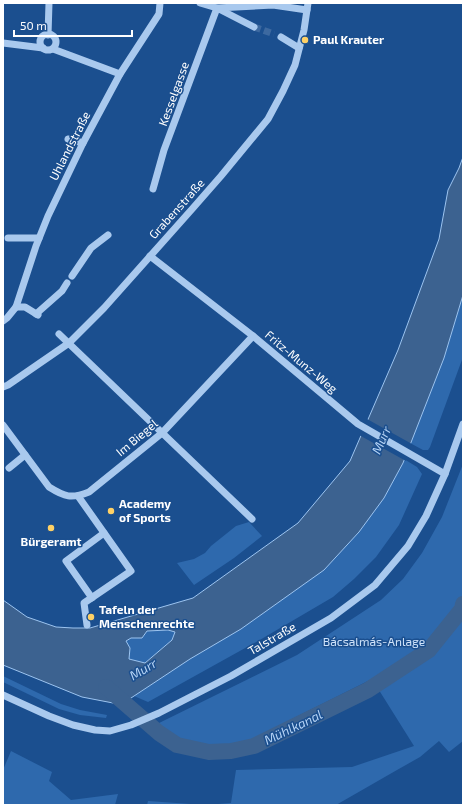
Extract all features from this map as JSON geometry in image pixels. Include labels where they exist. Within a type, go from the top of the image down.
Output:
[{"type":"street","points":[[48,35],[49,3]]},
{"type":"street","name":"Uhlandstraße","points":[[3,321],[16,307],[39,238],[83,143],[120,74],[159,14],[160,3]]},
{"type":"street","points":[[200,3],[217,8],[254,27]]},
{"type":"street","points":[[217,8],[273,5],[307,6]]},
{"type":"street","name":"Grabenstraße","points":[[3,387],[69,343],[104,308],[221,176],[268,118],[295,65],[307,6]]},
{"type":"street","name":"Kesselgasse","points":[[152,189],[164,150],[217,8]]},
{"type":"street","points":[[43,48],[40,41],[43,36],[48,35],[53,36],[56,40],[56,45],[53,49]]},
{"type":"street","points":[[280,37],[299,48]]},
{"type":"street","points":[[3,43],[43,48],[48,50],[53,49],[120,74]]},
{"type":"street","points":[[68,139],[83,143]]},
{"type":"street","points":[[72,276],[91,248],[108,235]]},
{"type":"street","points":[[8,238],[39,238]]},
{"type":"street","name":"Fritz-Munz-Weg","points":[[150,256],[253,336],[361,426],[445,474]]},
{"type":"street","points":[[16,307],[25,307],[37,314],[62,291],[67,283]]},
{"type":"street","points":[[58,334],[252,518]]},
{"type":"street","name":"Im Biegel","points":[[78,496],[89,492],[162,433],[253,336]]},
{"type":"street","name":"Talstraße","points":[[3,695],[73,725],[95,730],[110,731],[131,725],[159,713],[231,676],[331,618],[375,584],[408,546],[426,516],[445,474],[463,424]]},
{"type":"street","points":[[3,425],[49,487],[59,494],[78,496],[131,571],[84,603],[87,625]]},
{"type":"street","points":[[9,468],[25,455]]},
{"type":"street","points":[[92,598],[66,561],[104,533]]},
{"type":"green space","points":[[463,295],[463,357],[430,447],[428,450],[423,450],[410,443],[444,358]]},
{"type":"green space","points":[[404,459],[417,467],[422,474],[399,525],[376,557],[354,579],[333,597],[258,641],[148,702],[134,696],[190,658],[241,628],[384,498]]},
{"type":"green space","name":"Bácsalmás-Anlage","points":[[463,464],[463,741],[449,752],[439,741],[420,757],[336,805],[205,805],[231,803],[236,770],[352,767],[414,746],[372,679],[240,745],[223,748],[204,746],[182,741],[155,725],[297,655],[381,600],[403,579],[422,553],[442,517]]},
{"type":"green space","points":[[249,522],[262,536],[234,558],[194,585],[177,563],[194,559],[205,553],[211,546],[236,526]]},
{"type":"green space","points":[[168,630],[175,632],[172,640],[145,663],[128,659],[130,648],[126,641],[131,638],[142,638],[147,631]]},
{"type":"green space","points":[[3,676],[61,704],[80,710],[107,715],[106,718],[80,715],[59,709],[3,682]]},
{"type":"green space","points":[[11,751],[52,772],[49,781],[71,800],[118,794],[115,805],[3,805],[3,770]]},
{"type":"green space","points":[[148,801],[205,805],[147,805]]},
{"type":"water","name":"Murr","points":[[463,157],[463,295],[444,358],[403,463],[384,498],[359,532],[324,570],[241,629],[190,659],[128,700],[113,703],[82,697],[3,665],[3,600],[27,617],[56,627],[90,628],[193,598],[298,523],[350,461],[398,350],[439,239],[448,190]],"holes":[[[168,630],[175,632],[172,640],[145,663],[129,659],[130,648],[126,641],[131,638],[142,638],[147,631]]]},
{"type":"pier","points":[[367,419],[412,444],[406,461],[359,435]]},
{"type":"waterway","name":"Mühlkanal","points":[[106,687],[159,733],[177,745],[209,752],[231,751],[254,746],[368,690],[429,650],[462,609],[463,604]]},
{"type":"tunnel","points":[[254,27],[274,34]]},
{"type":"place","name":"Paul Krauter","points":[[305,40]]},
{"type":"place","name":"Academy of Sports","points":[[111,511]]},
{"type":"place","name":"Bürgeramt","points":[[51,528]]},
{"type":"place","name":"Tafeln der Menschenrechte","points":[[91,617]]}]
